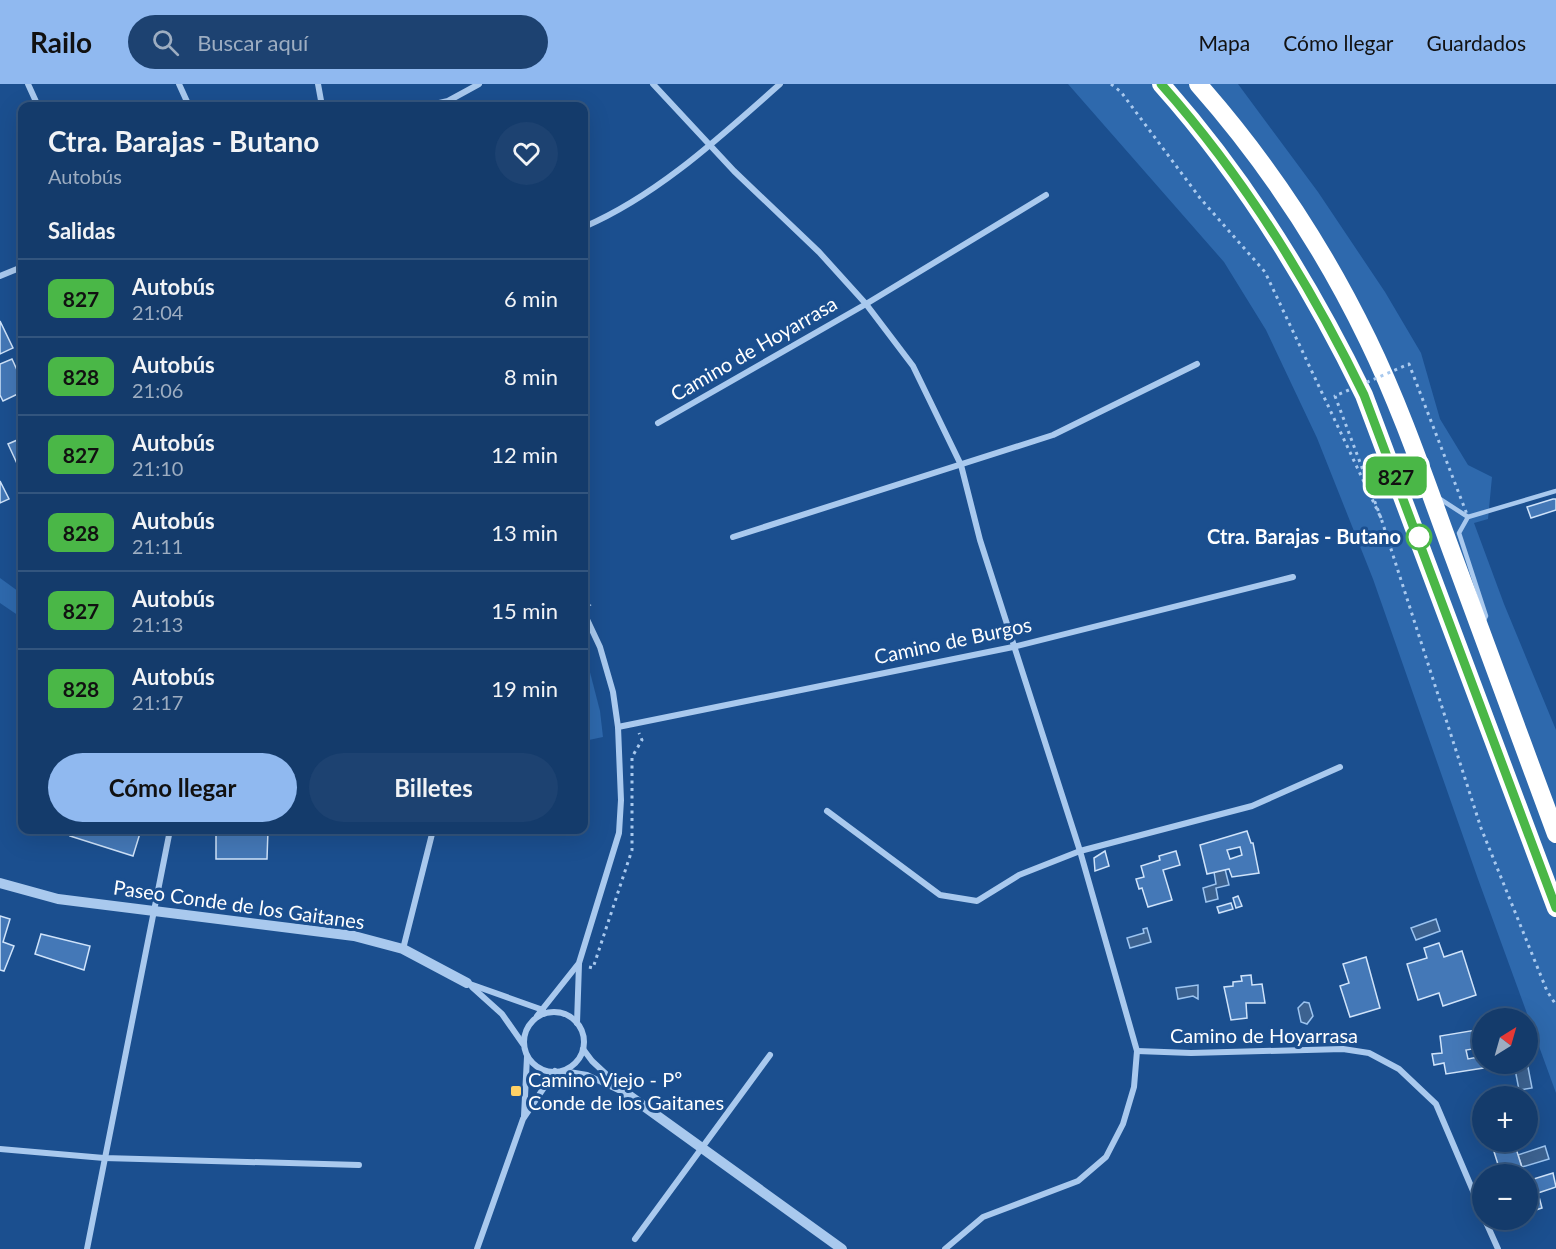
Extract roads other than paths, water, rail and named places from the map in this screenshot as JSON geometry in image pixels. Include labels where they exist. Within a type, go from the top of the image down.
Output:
[{"type":"highway","points":[[1161,84],[1192,119],[1270,224],[1329,323],[1359,385],[1418,532],[1460,652],[1556,908]]},
{"type":"highway","points":[[1198,84],[1257,156],[1326,260],[1368,340],[1425,479],[1556,834]]},
{"type":"street","points":[[28,84],[36,102]]},
{"type":"street","points":[[179,84],[187,102]]},
{"type":"street","points":[[318,84],[321,102]]},
{"type":"street","points":[[444,102],[479,84]]},
{"type":"street","name":"Camino de Hoyarrasa","points":[[653,84],[710,145],[819,252],[866,304],[913,366],[961,465],[980,540],[1080,851],[1137,1051],[1134,1087],[1123,1124],[1106,1157],[1078,1181],[983,1217],[945,1249]]},
{"type":"street","points":[[588,224],[615,213],[710,145],[780,84]]},
{"type":"street","name":"Camino de Hoyarrasa","points":[[658,423],[866,304],[1046,195]]},
{"type":"street","points":[[0,276],[18,269]]},
{"type":"street","points":[[733,537],[1053,435],[1197,364]]},
{"type":"street","name":"Camino de Burgos","points":[[618,727],[1013,647],[1293,577]]},
{"type":"street","points":[[523,1119],[559,1071],[578,1060],[583,1049],[582,1032],[578,1023],[579,963],[619,833],[621,800],[618,727],[612,690],[603,658],[588,623]]},
{"type":"street","points":[[827,811],[940,895],[977,901],[1019,875],[1080,851],[1252,806],[1340,767]]},
{"type":"street","points":[[87,1249],[169,834]]},
{"type":"street","points":[[403,949],[432,834]]},
{"type":"street","name":"Paseo Conde de los Gaitanes","points":[[0,883],[58,899],[354,936],[403,949],[467,983],[542,1013]]},
{"type":"street","points":[[477,1249],[523,1119],[527,1057],[523,1044],[527,1027],[542,1013],[579,963]]},
{"type":"street","name":"Paseo Conde de los Gaitanes","points":[[467,983],[502,1014],[523,1044]]},
{"type":"street","points":[[542,1013],[561,1012],[578,1023]]},
{"type":"street","name":"Camino de Hoyarrasa","points":[[1137,1051],[1191,1053],[1343,1048],[1369,1053],[1399,1069],[1436,1104],[1472,1189]]},
{"type":"street","points":[[583,1049],[592,1061],[627,1094],[842,1249]]},
{"type":"street","points":[[635,1239],[770,1055]]},
{"type":"street","points":[[527,1057],[542,1070],[587,1075],[627,1094]]},
{"type":"street","points":[[0,1149],[104,1158],[358,1165]]},
{"type":"street","points":[[1489,1230],[1498,1249]]},
{"type":"lane","points":[[1425,479],[1440,501],[1468,517]]},
{"type":"lane","points":[[1479,627],[1486,616],[1459,533],[1468,517],[1556,491]]},
{"type":"place","name":"Ctra. Barajas - Butano","points":[[1419,537]]},
{"type":"place","name":"Camino Viejo - Pº Conde de los Gaitanes","points":[[516,1091]]}]
